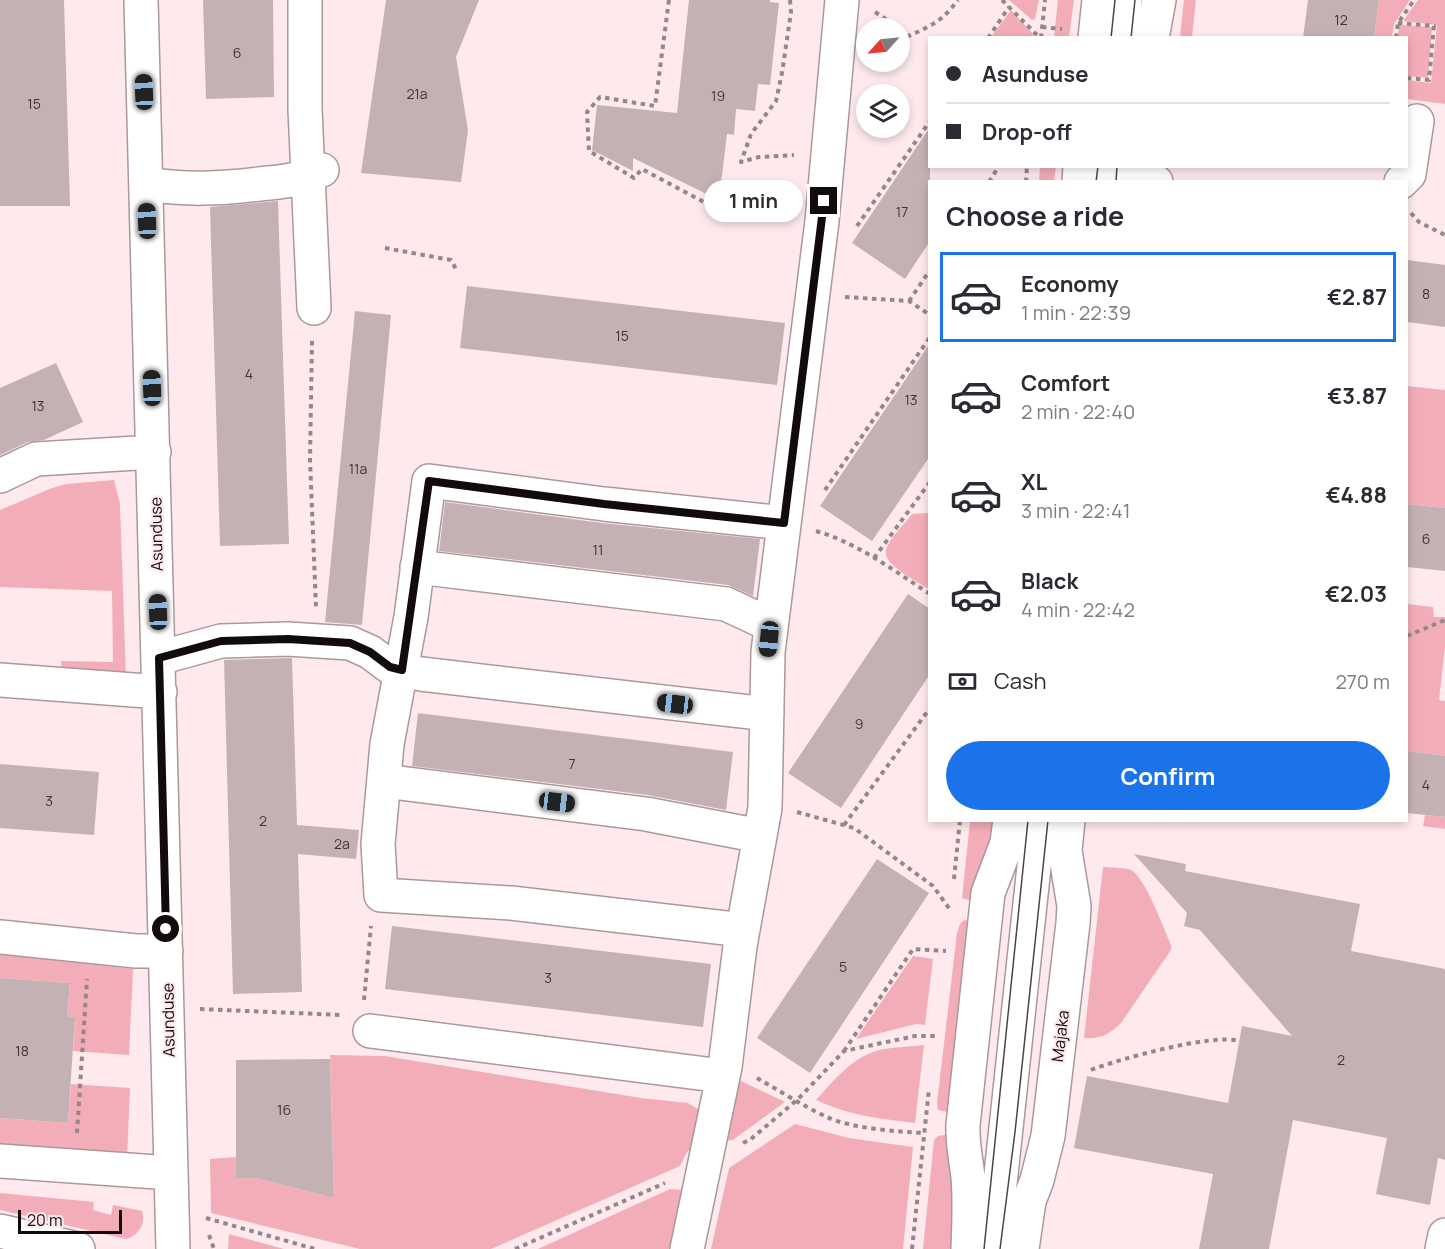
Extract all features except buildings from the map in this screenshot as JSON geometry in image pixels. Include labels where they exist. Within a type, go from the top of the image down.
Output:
[{"type":"street","name":"Asunduse","points":[[141,0],[173,1249]]},
{"type":"street","points":[[305,0],[305,109],[315,174],[314,308]]},
{"type":"street","points":[[687,1249],[724,1072],[743,930],[765,808],[768,652],[819,245],[842,0]]},
{"type":"street","points":[[1082,33],[1099,0]]},
{"type":"street","points":[[1121,36],[1125,0]]},
{"type":"street","points":[[1152,36],[1159,0]]},
{"type":"street","points":[[1403,180],[1409,174],[1418,121]]},
{"type":"street","points":[[146,184],[206,190],[315,174]]},
{"type":"street","points":[[0,476],[36,459],[154,453]]},
{"type":"street","points":[[743,930],[511,903],[381,895],[378,844],[387,744],[402,670],[429,481],[604,504],[784,523]]},
{"type":"street","points":[[417,567],[726,604],[771,625]]},
{"type":"street","points":[[159,658],[221,641],[288,639],[340,642],[350,643],[370,652],[390,667],[421,674],[767,714]]},
{"type":"street","points":[[0,680],[160,692]]},
{"type":"street","points":[[384,781],[646,814],[760,836]]},
{"type":"street","points":[[968,1249],[968,1179],[962,1138],[963,1125],[988,893],[1007,843],[1011,822]]},
{"type":"street","points":[[993,1249],[1039,822]]},
{"type":"street","name":"Majaka","points":[[1022,1249],[1029,1201],[1048,1136],[1073,923],[1074,906],[1065,851],[1068,822]]},
{"type":"street","points":[[0,937],[136,951],[166,951]]},
{"type":"street","points":[[366,1024],[724,1072]]},
{"type":"street","points":[[0,1161],[171,1173]]},
{"type":"street","points":[[0,1231],[78,1249]]},
{"type":"street","points":[[1442,1249],[1445,1235]]},
{"type":"path","points":[[669,0],[655,106],[600,97],[587,112],[590,151],[634,178],[642,169],[730,216]]},
{"type":"path","points":[[790,0],[791,12],[784,63],[776,101],[751,134],[741,162],[759,157],[802,155]]},
{"type":"path","points":[[910,36],[944,19],[958,0]]},
{"type":"path","points":[[1002,0],[1039,36]]},
{"type":"path","points":[[1041,36],[1045,0]]},
{"type":"path","points":[[1396,36],[1398,23],[1414,0]]},
{"type":"path","points":[[989,36],[1009,7]]},
{"type":"path","points":[[1398,23],[1434,26],[1429,80],[1408,78]]},
{"type":"path","points":[[1042,27],[1082,33]]},
{"type":"path","points":[[819,245],[844,246],[928,124]]},
{"type":"path","points":[[1408,209],[1419,222],[1445,235]]},
{"type":"path","points":[[385,248],[451,260],[457,271]]},
{"type":"path","points":[[909,301],[928,273]]},
{"type":"path","points":[[814,286],[842,296],[909,301],[928,314]]},
{"type":"path","points":[[314,308],[310,362],[310,449],[316,609]]},
{"type":"path","points":[[822,495],[928,340]]},
{"type":"path","points":[[874,558],[928,485]]},
{"type":"path","points":[[784,523],[834,536],[874,558],[928,593]]},
{"type":"path","points":[[1408,636],[1445,620]]},
{"type":"path","points":[[844,825],[928,711]]},
{"type":"path","points":[[793,812],[854,828],[933,886],[950,911]]},
{"type":"path","points":[[197,1009],[366,1024],[372,912],[381,895]]},
{"type":"path","points":[[89,946],[77,1135],[97,1168]]},
{"type":"path","points":[[844,1052],[913,949],[946,951]]},
{"type":"path","points":[[1088,1071],[1113,1062],[1185,1045],[1230,1038],[1239,1041]]},
{"type":"path","points":[[724,1072],[757,1078],[828,1118],[873,1128],[924,1132]]},
{"type":"path","points":[[912,1249],[925,1122]]},
{"type":"path","points":[[203,1217],[312,1249]]},
{"type":"shaded area","points":[[1009,0],[1039,0],[1035,19],[1032,20]]},
{"type":"shaded area","points":[[1058,0],[1074,0],[1069,36],[1054,36]]},
{"type":"shaded area","points":[[1184,0],[1196,0],[1192,36],[1180,36]]},
{"type":"shaded area","points":[[1379,0],[1410,0],[1394,24],[1392,36],[1374,36]]},
{"type":"shaded area","points":[[1418,0],[1445,0],[1445,104],[1408,99],[1408,80],[1431,83],[1437,25],[1403,21]]},
{"type":"shaded area","points":[[1011,10],[1034,36],[992,36]]},
{"type":"shaded area","points":[[1399,25],[1432,27],[1428,78],[1408,76],[1408,36],[1398,36]]},
{"type":"shaded area","points":[[1040,168],[1056,168],[1054,180],[1039,180]]},
{"type":"shaded area","points":[[1408,386],[1445,390],[1445,508],[1408,504]]},
{"type":"shaded area","points":[[114,480],[120,504],[126,678],[62,676],[61,661],[113,662],[112,591],[0,587],[0,510],[66,484]]},
{"type":"shaded area","points":[[928,513],[928,589],[895,567],[886,556],[888,545],[912,514]]},
{"type":"shaded area","points":[[1408,604],[1433,607],[1434,617],[1445,617],[1445,647],[1439,700],[1445,701],[1445,756],[1408,751]]},
{"type":"shaded area","points":[[1425,815],[1445,817],[1445,829],[1423,826]]},
{"type":"shaded area","points":[[970,822],[1001,822],[975,902],[962,898]]},
{"type":"shaded area","points":[[1103,867],[1131,870],[1142,882],[1154,904],[1171,950],[1121,1023],[1104,1035],[1084,1038]]},
{"type":"shaded area","points":[[964,920],[973,922],[953,1113],[938,1110],[937,1103],[957,933]]},
{"type":"shaded area","points":[[0,954],[133,969],[129,1055],[73,1051],[75,1017],[67,1016],[70,983],[0,978]]},
{"type":"shaded area","points":[[913,956],[933,959],[925,1025],[916,1024],[856,1039]]},
{"type":"shaded area","points":[[924,1045],[915,1123],[853,1113],[816,1100],[856,1060],[885,1049]]},
{"type":"shaded area","points":[[330,1055],[385,1056],[641,1098],[688,1103],[703,1112],[698,1144],[687,1152],[680,1166],[491,1249],[360,1249],[211,1213],[210,1159],[236,1157],[237,1179],[256,1178],[334,1198]]},
{"type":"shaded area","points":[[735,1078],[785,1102],[733,1140],[726,1141]]},
{"type":"shaded area","points":[[71,1084],[130,1088],[127,1158],[0,1147],[0,1118],[68,1123]]},
{"type":"shaded area","points":[[795,1124],[849,1138],[913,1147],[903,1249],[711,1249],[729,1168]]},
{"type":"shaded area","points":[[951,1134],[957,1181],[954,1249],[923,1249],[934,1140],[938,1136]]},
{"type":"shaded area","points":[[670,1189],[684,1190],[671,1249],[538,1249]]},
{"type":"shaded area","points":[[0,1193],[94,1202],[93,1210],[111,1215],[113,1205],[142,1211],[142,1225],[138,1232],[126,1239],[0,1210]]},
{"type":"shaded area","points":[[229,1234],[284,1249],[228,1249]]},
{"type":"tram line","points":[[1111,36],[1115,0]]},
{"type":"tram line","points":[[1131,36],[1135,0]]},
{"type":"tram line","points":[[1096,180],[1098,168]]},
{"type":"tram line","points":[[1116,180],[1117,168]]},
{"type":"tram line","points":[[984,1249],[1028,822]]},
{"type":"tram line","points":[[1000,1249],[1015,1132],[1048,822]]},
{"type":"route","points":[[166,929],[159,658],[221,641],[288,639],[350,643],[370,652],[390,667],[402,670],[429,481],[604,504],[784,523],[824,201]]}]
